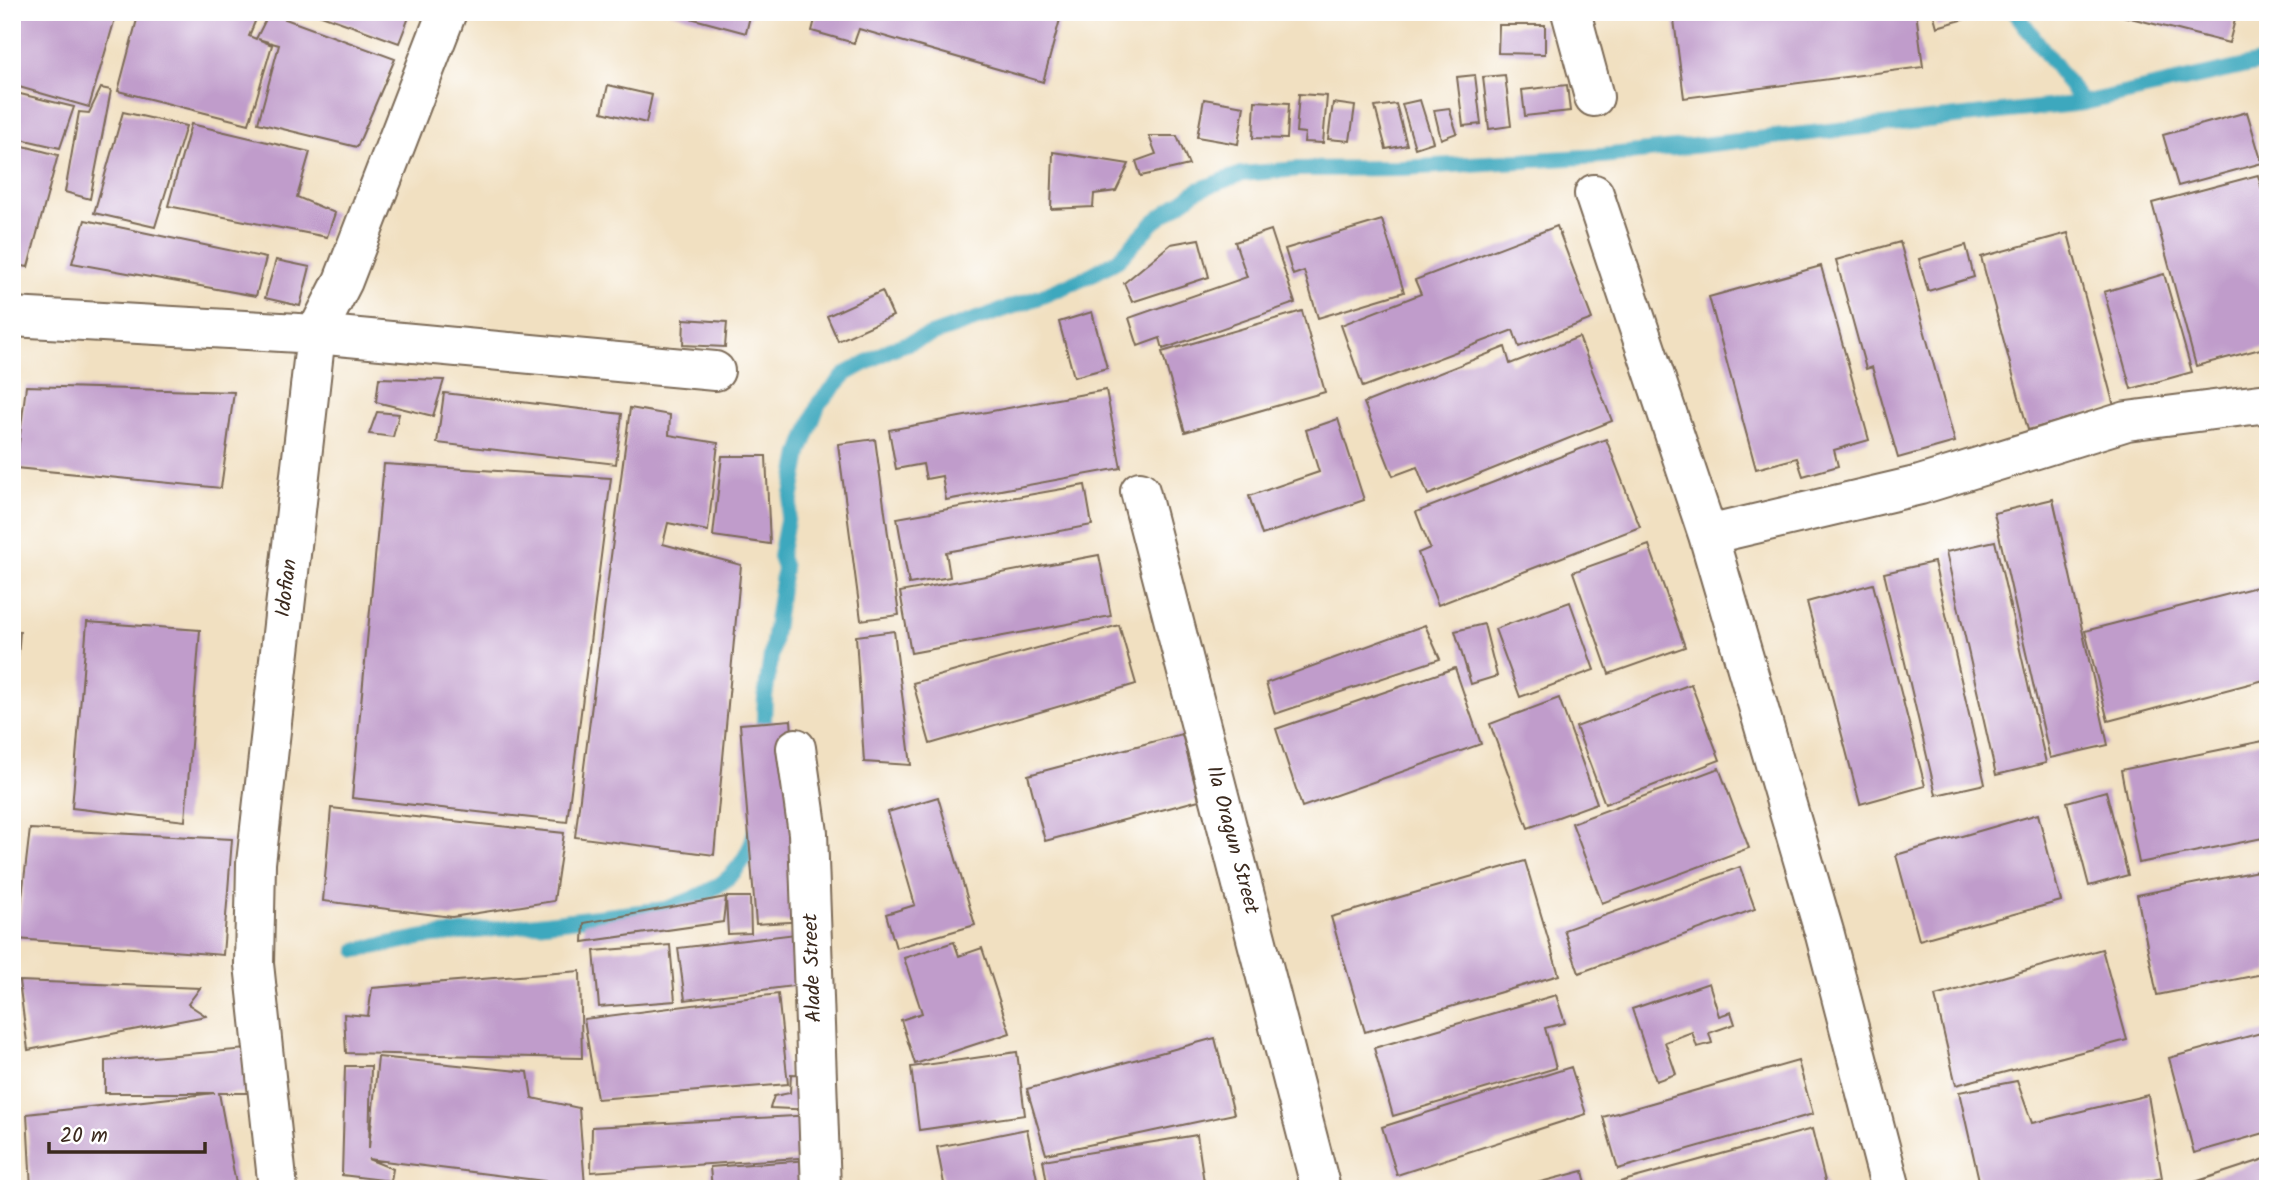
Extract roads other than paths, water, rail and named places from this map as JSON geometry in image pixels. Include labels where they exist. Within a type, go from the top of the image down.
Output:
[{"type":"street","name":"Idofian","points":[[278,1189],[254,964],[256,863],[316,334],[343,281],[447,12]]},
{"type":"street","points":[[1570,12],[1594,97]]},
{"type":"street","points":[[1594,194],[1708,535],[1825,935],[1891,1189]]},
{"type":"street","points":[[12,317],[316,334],[715,371]]},
{"type":"street","points":[[1708,535],[1920,485],[2127,421],[2267,405]]},
{"type":"street","name":"Ila Oragun Street","points":[[1140,491],[1294,1076],[1321,1189]]},
{"type":"street","name":"Alade Street","points":[[796,748],[808,833],[821,1189]]},
{"type":"waterway","points":[[2015,12],[2083,103]]},
{"type":"waterway","points":[[763,742],[765,697],[784,568],[780,557],[800,453],[819,403],[846,374],[891,349],[1040,297],[1085,278],[1118,260],[1154,222],[1198,190],[1241,174],[1299,169],[1402,168],[1602,156],[2083,103],[2268,61]]},
{"type":"waterway","points":[[357,950],[425,937],[666,909],[710,890],[733,873],[750,848],[755,831]]}]
